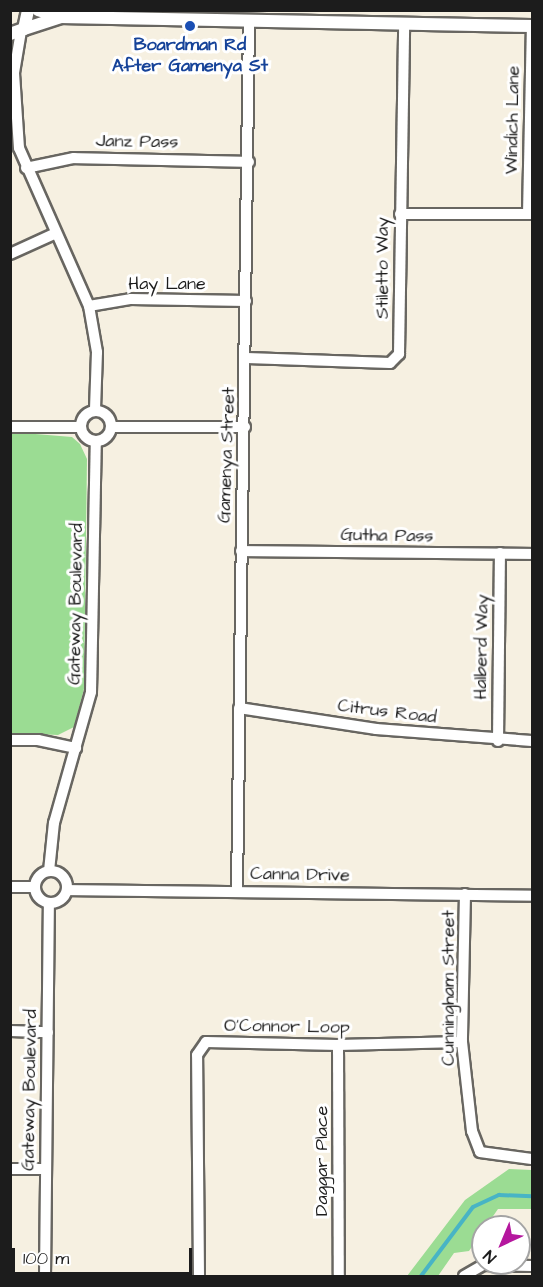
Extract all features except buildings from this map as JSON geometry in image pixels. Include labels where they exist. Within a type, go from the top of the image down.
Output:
[{"type":"street","points":[[28,10],[18,31],[14,73],[16,128],[26,168],[54,234],[89,306],[97,352],[94,410]]},
{"type":"street","points":[[38,10],[60,17],[249,22],[333,16],[404,25],[532,26]]},
{"type":"street","points":[[18,31],[60,17]]},
{"type":"street","name":"Gamenya Street","points":[[237,890],[241,551],[247,358],[249,22]]},
{"type":"street","name":"Stiletto Way","points":[[247,358],[390,363],[399,354],[404,25]]},
{"type":"street","name":"Windich Lane","points":[[530,214],[532,26]]},
{"type":"street","points":[[10,57],[14,73]]},
{"type":"street","name":"Janz Pass","points":[[26,168],[74,158],[249,162]]},
{"type":"street","points":[[400,214],[530,214]]},
{"type":"street","points":[[10,254],[54,234]]},
{"type":"street","name":"Hay Lane","points":[[89,306],[125,300],[246,301]]},
{"type":"street","points":[[94,410],[105,413],[111,427],[108,436],[96,441],[87,439],[81,427],[86,414],[94,410]]},
{"type":"street","points":[[10,427],[81,427]]},
{"type":"street","points":[[111,427],[244,427]]},
{"type":"street","name":"Gateway Boulevard","points":[[50,871],[54,823],[76,748],[92,680],[96,441]]},
{"type":"street","name":"Gutha Pass","points":[[241,551],[532,554]]},
{"type":"street","name":"Halberd Way","points":[[498,741],[500,554]]},
{"type":"street","name":"Citrus Road","points":[[239,708],[376,729],[498,741],[532,741]]},
{"type":"street","points":[[10,740],[38,740],[76,748]]},
{"type":"street","points":[[50,871],[63,876],[67,890],[63,898],[50,903],[38,896],[34,887],[40,874],[50,871]]},
{"type":"street","points":[[10,887],[34,887]]},
{"type":"street","name":"Canna Drive","points":[[67,890],[237,890],[532,896]]},
{"type":"street","name":"Cunningham Street","points":[[465,894],[462,1042],[472,1131],[480,1152],[532,1159]]},
{"type":"street","name":"Gateway Boulevard","points":[[45,1276],[50,903]]},
{"type":"street","points":[[10,1031],[48,1032]]},
{"type":"street","name":"O'Connor Loop","points":[[199,1276],[197,1055],[206,1042],[338,1045],[462,1042]]},
{"type":"street","name":"Daggar Place","points":[[338,1045],[339,1276]]},
{"type":"street","points":[[10,1168],[45,1169]]},
{"type":"street","points":[[464,1276],[483,1265],[532,1266]]},
{"type":"green space","points":[[11,432],[72,437],[80,444],[87,459],[84,689],[74,727],[58,735],[11,733]]},
{"type":"green space","points":[[509,1169],[532,1170],[532,1209],[498,1209],[494,1215],[471,1215],[471,1248],[469,1251],[454,1253],[438,1276],[407,1276],[465,1200]]},
{"type":"waterway","points":[[421,1276],[473,1207],[499,1195],[532,1196]]},
{"type":"place","name":"Boardman Rd After Gamenya St","points":[[190,26]]}]
